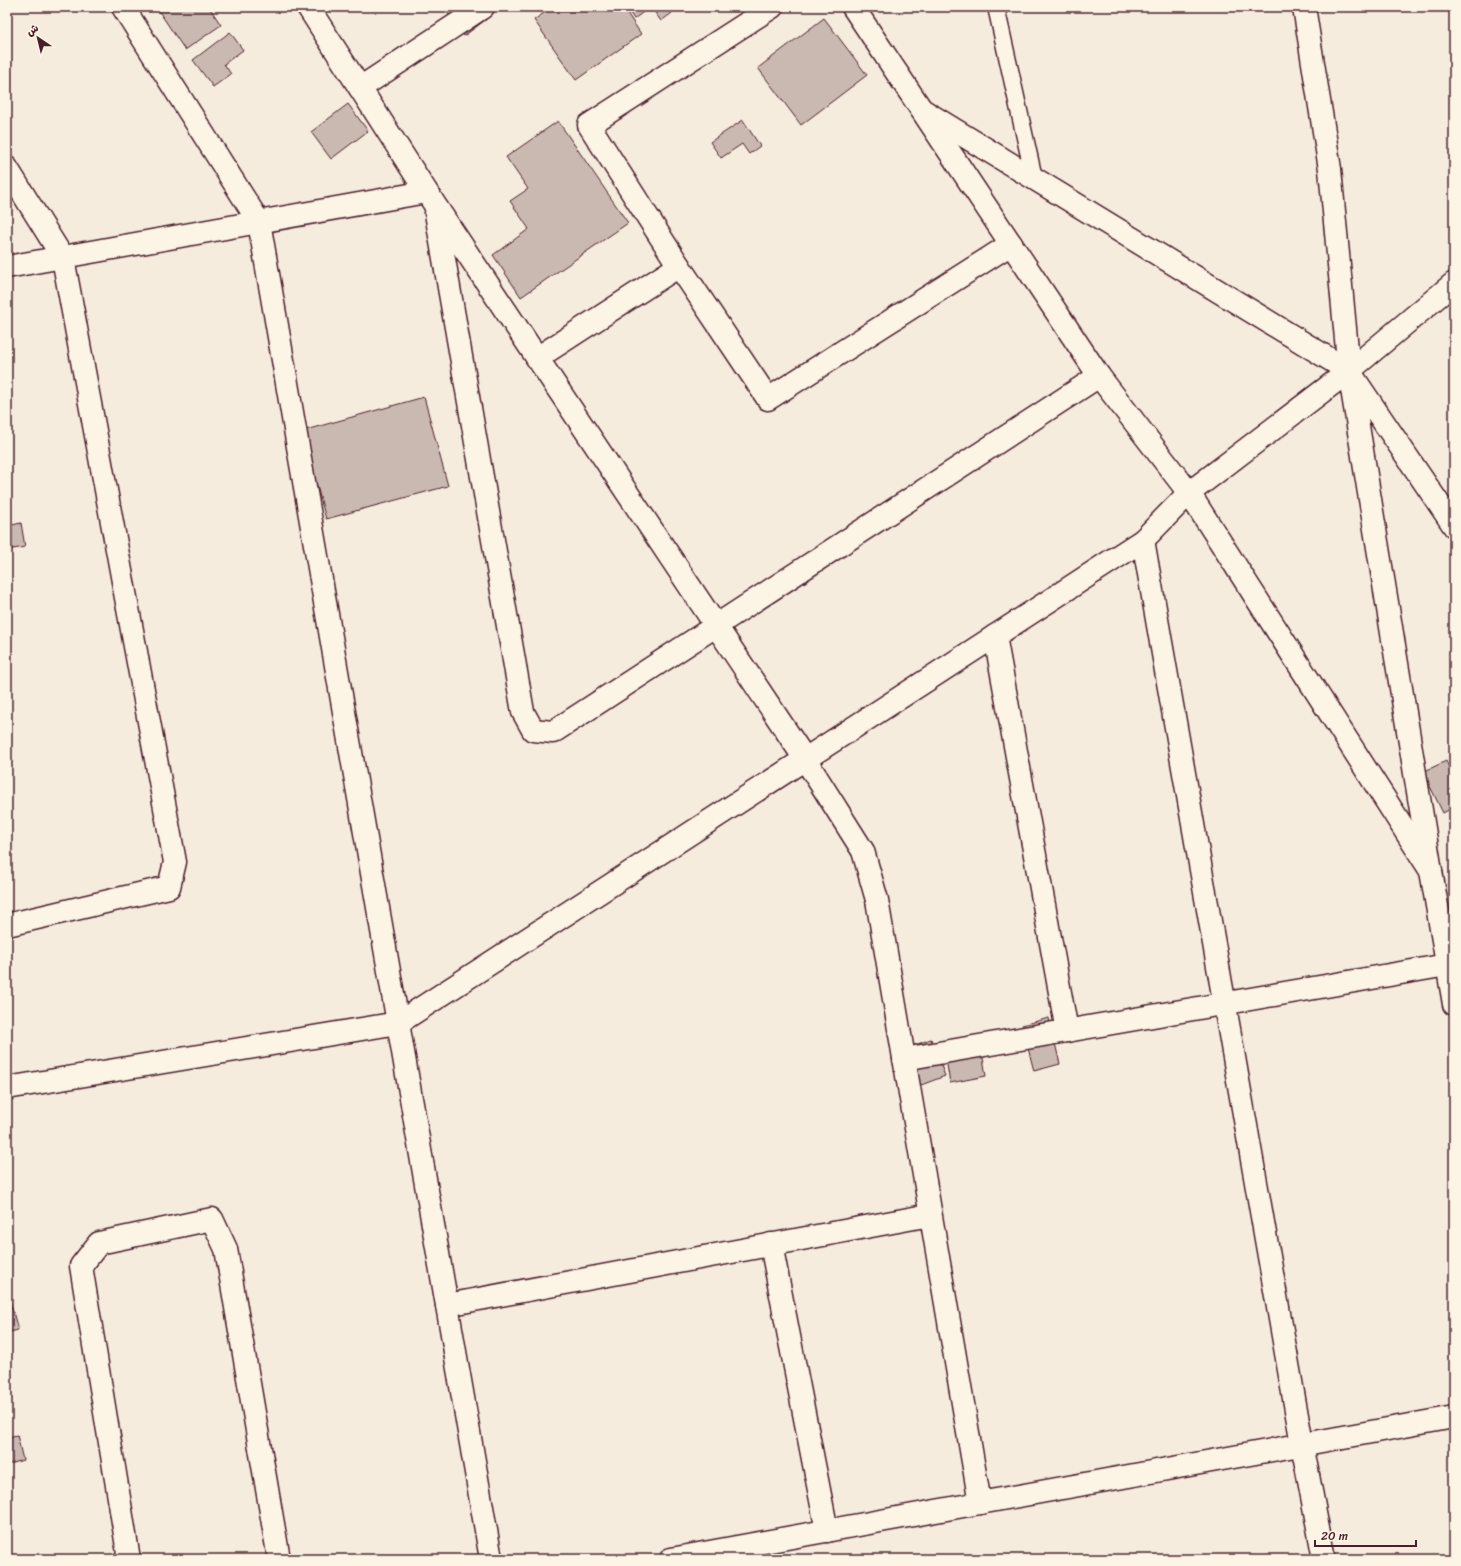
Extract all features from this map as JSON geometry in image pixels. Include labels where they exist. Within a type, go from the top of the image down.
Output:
[{"type":"street","points":[[123,7],[259,222],[491,1559]]},
{"type":"street","points":[[308,7],[431,199],[805,760],[863,851],[877,900],[980,1503]]},
{"type":"street","points":[[360,88],[483,7]]},
{"type":"street","points":[[772,7],[589,125],[679,266],[768,399],[1011,244]]},
{"type":"street","points":[[853,7],[1100,376],[1189,492],[1431,871]]},
{"type":"street","points":[[1304,7],[1330,169],[1349,371],[1454,1004]]},
{"type":"street","points":[[922,110],[1349,371],[1454,526]]},
{"type":"street","points":[[7,168],[62,258],[175,862],[169,887],[7,925]]},
{"type":"street","points":[[7,267],[259,222],[431,199]]},
{"type":"street","points":[[431,199],[523,712],[533,730],[553,732],[1100,376]]},
{"type":"street","points":[[537,358],[679,266]]},
{"type":"street","points":[[7,1088],[398,1023],[1143,540],[1189,492],[1349,371],[1454,284]]},
{"type":"street","points":[[1143,540],[1302,1444],[1324,1559]]},
{"type":"street","points":[[995,636],[1067,1031]]},
{"type":"street","points":[[904,1059],[1447,965]]},
{"type":"street","points":[[447,1305],[930,1214]]},
{"type":"street","points":[[129,1559],[81,1266],[99,1243],[212,1219],[226,1249],[279,1559]]},
{"type":"street","points":[[771,1244],[827,1531]]},
{"type":"street","points":[[671,1559],[1454,1417]]},
{"type":"lane","points":[[996,7],[1034,178]]},
{"type":"building","points":[[156,7],[209,7],[221,25],[185,50]]},
{"type":"building","points":[[451,7],[480,7],[488,18],[464,36],[446,11]]},
{"type":"building","points":[[552,7],[623,7],[641,34],[576,80],[534,20]]},
{"type":"building","points":[[626,7],[650,7],[634,19]]},
{"type":"building","points":[[651,7],[667,7],[672,13],[661,21]]},
{"type":"building","points":[[824,18],[867,75],[801,125],[758,68]]},
{"type":"building","points":[[230,32],[243,50],[224,64],[231,74],[213,87],[193,60]]},
{"type":"building","points":[[348,104],[368,131],[331,159],[311,132]]},
{"type":"building","points":[[743,120],[760,146],[749,154],[742,144],[721,158],[710,142]]},
{"type":"building","points":[[558,121],[628,223],[521,297],[493,255],[529,229],[510,201],[528,189],[506,157]]},
{"type":"building","points":[[7,172],[22,195],[7,204]]},
{"type":"building","points":[[424,397],[448,486],[326,519],[302,431]]},
{"type":"building","points":[[21,523],[25,547],[7,550],[7,526]]},
{"type":"building","points":[[1446,761],[1454,778],[1454,807],[1443,813],[1423,772]]},
{"type":"building","points":[[1049,1018],[1060,1064],[1034,1071],[1022,1025]]},
{"type":"building","points":[[931,1039],[945,1076],[913,1088],[899,1051]]},
{"type":"building","points":[[980,1040],[986,1076],[950,1083],[944,1047]]},
{"type":"building","points":[[7,1290],[18,1330],[7,1333]]},
{"type":"building","points":[[17,1435],[23,1460],[7,1465],[7,1437]]}]
